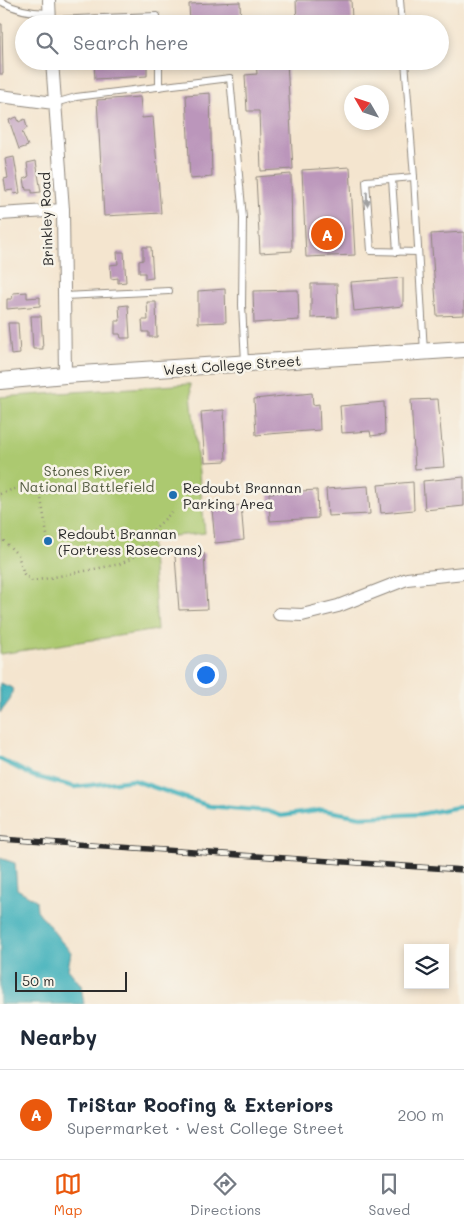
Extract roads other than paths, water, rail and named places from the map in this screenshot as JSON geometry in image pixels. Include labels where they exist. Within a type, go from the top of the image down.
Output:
[{"type":"street","points":[[49,0],[50,15]]},
{"type":"street","name":"Brinkley Road","points":[[52,70],[63,210],[64,375]]},
{"type":"street","points":[[0,96],[54,103]]},
{"type":"street","points":[[0,214],[63,210]]},
{"type":"street","name":"West College Street","points":[[0,381],[64,375],[464,350]]},
{"type":"street","points":[[279,614],[302,615],[338,606],[407,579],[464,573]]},
{"type":"lane","points":[[400,0],[401,15]]},
{"type":"lane","points":[[0,1],[38,15]]},
{"type":"lane","points":[[158,70],[159,87]]},
{"type":"lane","points":[[406,70],[424,352]]},
{"type":"lane","points":[[54,103],[76,97],[230,78],[243,218],[242,297],[245,364]]},
{"type":"lane","points":[[414,177],[366,181],[367,219],[371,251],[418,252]]},
{"type":"lane","points":[[392,179],[398,252]]},
{"type":"lane","points":[[64,296],[169,291]]},
{"type":"water","points":[[0,683],[13,688],[10,700],[0,713]]},
{"type":"water","points":[[0,858],[15,863],[17,889],[36,900],[37,910],[71,952],[68,969],[81,985],[84,1004],[0,1004]]},
{"type":"waterway","points":[[0,759],[33,776],[75,787],[133,780],[209,806],[267,811],[281,816],[323,810],[361,817],[421,814],[464,806]]},
{"type":"railway","points":[[0,839],[464,870]]},
{"type":"place","name":"TriStar Roofing & Exteriors","points":[[327,234]]},
{"type":"place","name":"Redoubt Brannan Parking Area","points":[[173,495]]},
{"type":"place","name":"Redoubt Brannan (Fortress Rosecrans)","points":[[48,541]]},
{"type":"park label","name":"Stones River National Battlefield","points":[[87,478]]}]
